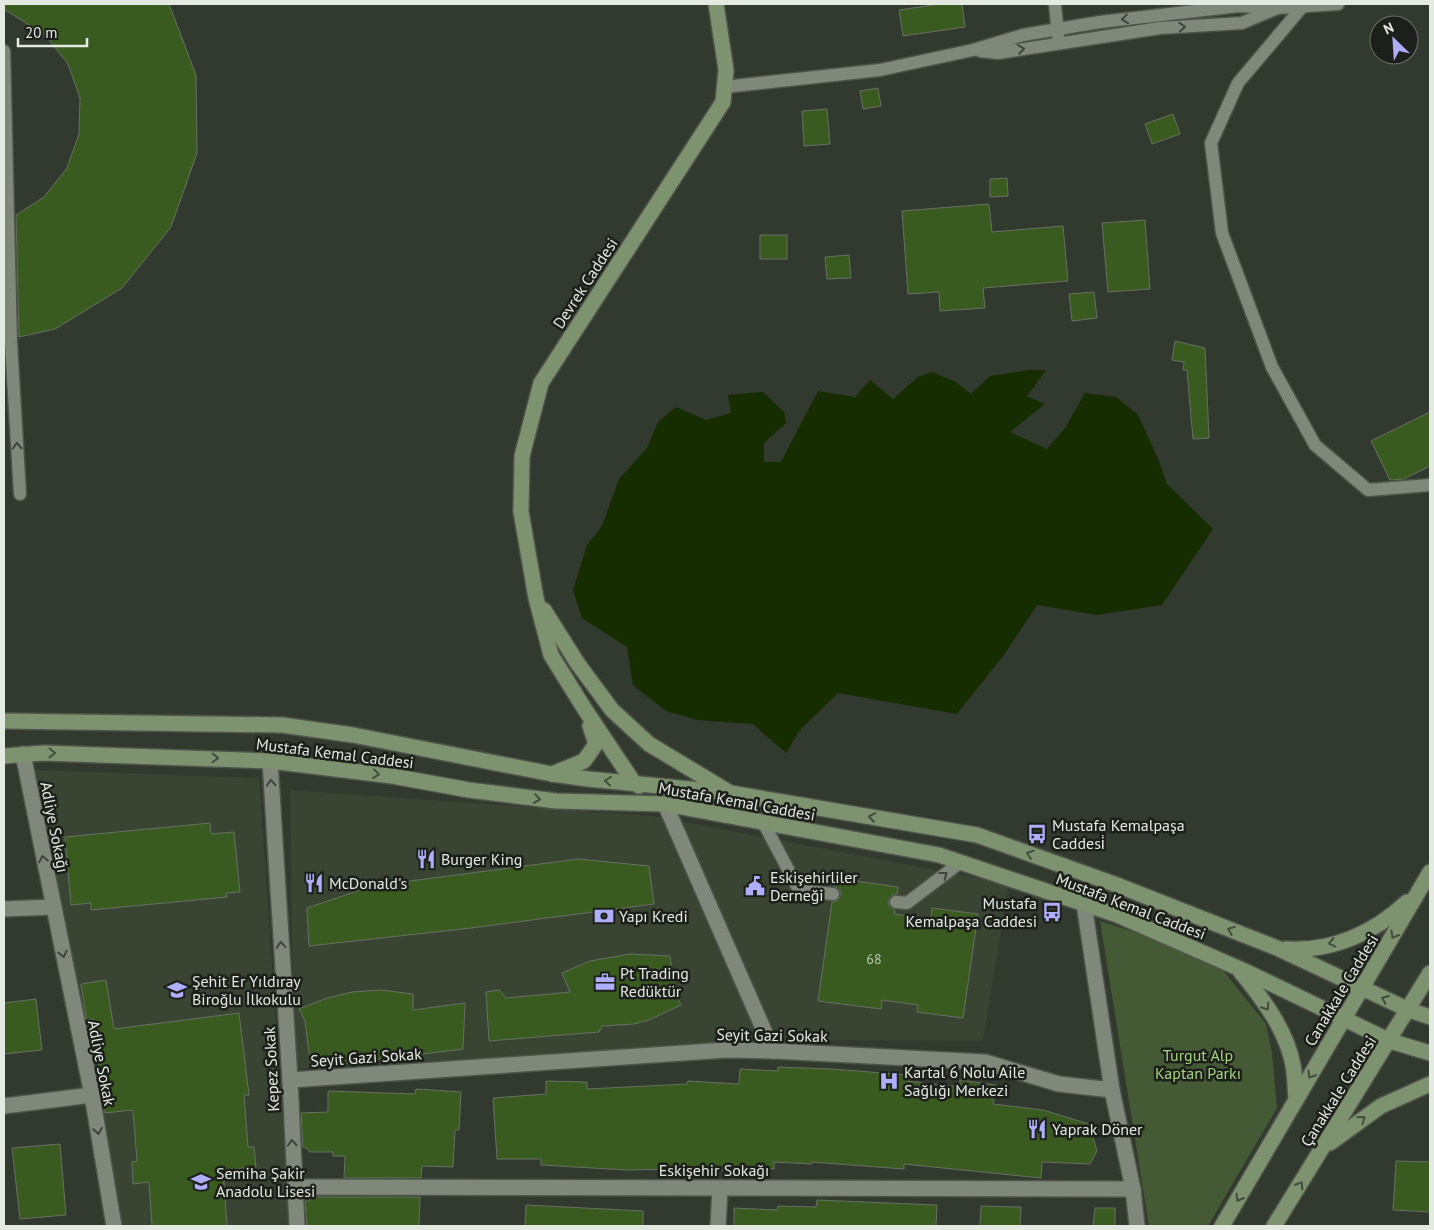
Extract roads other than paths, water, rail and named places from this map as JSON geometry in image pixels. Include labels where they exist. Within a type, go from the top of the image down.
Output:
[{"type":"street","name":"Devrek Caddesi","points":[[665,804],[634,783],[551,655],[536,598],[521,512],[522,456],[541,383],[722,102],[726,70],[716,4]]},
{"type":"street","name":"Devrek Caddesi","points":[[536,598],[578,664],[612,710],[649,744],[731,793]]},
{"type":"street","name":"Devrek Caddesi","points":[[552,774],[584,761],[596,744],[584,708]]},
{"type":"street","name":"Mustafa Kemal Caddesi","points":[[4,720],[282,725],[353,735],[552,774],[731,793],[977,835],[1117,885],[1277,948]]},
{"type":"street","name":"Mustafa Kemal Caddesi","points":[[4,756],[44,753],[270,761],[392,776],[470,790],[556,802],[665,804],[939,855],[1117,915],[1237,968],[1390,1041],[1430,1053]]},
{"type":"street","name":"Adliye Sokağı","points":[[23,754],[53,907]]},
{"type":"street","name":"Kepez Sokak","points":[[270,761],[297,1226]]},
{"type":"street","points":[[665,804],[773,1051]]},
{"type":"street","name":"Canakkale Caddesi","points":[[1281,1126],[1430,872]]},
{"type":"street","points":[[1277,948],[1303,950],[1351,940],[1391,917],[1418,893]]},
{"type":"street","points":[[1084,904],[1112,1090],[1133,1189],[1137,1226]]},
{"type":"street","points":[[4,909],[53,907]]},
{"type":"street","name":"Adliye Sokak","points":[[53,907],[92,1095],[114,1226]]},
{"type":"street","points":[[1277,948],[1362,989],[1409,1010],[1430,1017]]},
{"type":"street","points":[[1237,968],[1258,994],[1281,1030],[1293,1064],[1296,1100]]},
{"type":"street","name":"Çanakkale Caddesi","points":[[1274,1226],[1390,1041],[1430,973]]},
{"type":"street","name":"Seyit Gazi Sokak","points":[[290,1080],[726,1050],[985,1062],[1059,1084],[1112,1090]]},
{"type":"street","points":[[1323,1148],[1381,1106],[1430,1084]]},
{"type":"street","points":[[4,1106],[92,1095]]},
{"type":"street","name":"Çanakkale Caddesi","points":[[1222,1226],[1281,1126]]},
{"type":"street","name":"Eskişehir Sokağı","points":[[295,1187],[1133,1189]]},
{"type":"street","points":[[718,1226],[720,1188]]},
{"type":"lane","points":[[1055,4],[1059,43]]},
{"type":"lane","points":[[724,87],[880,70],[973,50],[1023,35],[1100,22],[1239,6],[1278,8],[1338,4]]},
{"type":"lane","points":[[1303,5],[1238,83],[1211,143],[1222,232],[1272,367],[1315,445],[1368,490],[1430,485]]},
{"type":"lane","points":[[973,50],[998,53],[1160,28],[1242,23],[1278,8]]},
{"type":"lane","points":[[4,51],[11,343],[20,494]]},
{"type":"lane","points":[[4,391],[8,386],[13,366]]},
{"type":"lane","points":[[763,822],[799,890],[833,894]]},
{"type":"lane","points":[[896,902],[908,903],[961,862]]},
{"type":"place","name":"Mustafa Kemalpaşa Caddesi̇","points":[[1037,834]]},
{"type":"place","name":"Burger King","points":[[426,859]]},
{"type":"place","name":"McDonald's","points":[[314,883]]},
{"type":"place","name":"Eskişehirliler Derneği","points":[[755,886]]},
{"type":"place","name":"Mustafa Kemalpaşa Caddesi","points":[[1052,912]]},
{"type":"place","name":"Yapı Kredi","points":[[604,916]]},
{"type":"place","name":"Pt Trading Redüktür","points":[[605,982]]},
{"type":"place","name":"Şehit Er Yıldıray Biroğlu İlkokulu","points":[[177,990]]},
{"type":"place","name":"Kartal 6 Nolu Aile Sağlığı Merkezi","points":[[889,1081]]},
{"type":"place","name":"Yaprak Döner","points":[[1037,1129]]},
{"type":"place","name":"Semiha Şakir Anadolu Lisesi","points":[[201,1182]]},
{"type":"park label","name":"Turgut Alp Kaptan Parkı","points":[[1198,1064]]}]
